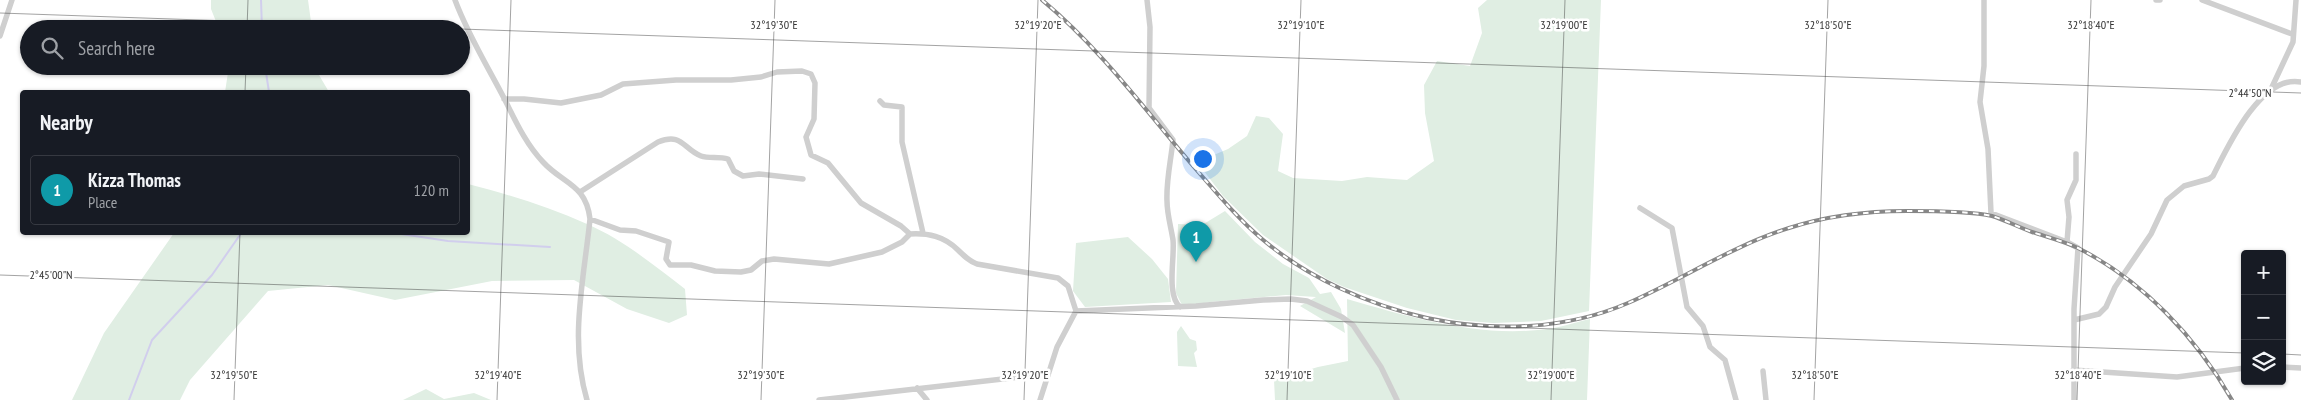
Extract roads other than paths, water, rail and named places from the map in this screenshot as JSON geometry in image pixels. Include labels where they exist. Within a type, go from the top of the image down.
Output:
[{"type":"street","points":[[0,36],[12,0]]},
{"type":"street","points":[[455,0],[463,20]]},
{"type":"street","points":[[1147,0],[1150,27],[1149,108],[1173,140],[1167,200],[1173,246],[1174,298],[1180,307]]},
{"type":"street","points":[[1984,0],[1984,66],[1980,102],[1988,150],[1991,213],[2078,248],[2074,320],[2074,400]]},
{"type":"street","points":[[2202,0],[2292,34]]},
{"type":"street","points":[[2074,320],[2094,316],[2103,311],[2115,287],[2151,234],[2167,200],[2184,186],[2209,180],[2214,176],[2244,120],[2272,87],[2292,42],[2296,0]]},
{"type":"street","points":[[470,35],[519,129],[543,162],[580,192],[589,206],[590,219],[577,340],[580,371],[587,400]]},
{"type":"street","points":[[504,99],[561,103],[601,95],[624,84],[676,80],[731,80],[761,77],[777,72],[807,72],[813,77],[815,83],[814,119],[806,137],[812,155],[828,163],[861,203],[910,234],[923,233],[944,239],[968,260],[977,264],[1058,278],[1068,286],[1076,311],[1064,331],[1047,374],[1041,400]]},
{"type":"street","points":[[2272,87],[2287,80],[2301,82]]},
{"type":"street","points":[[880,101],[884,105],[902,108],[902,142],[923,233]]},
{"type":"street","points":[[580,192],[658,142],[669,138],[683,143],[702,156],[728,160],[734,171],[739,175],[748,177],[759,174],[803,179]]},
{"type":"street","points":[[2067,242],[2067,200],[2076,180],[2076,154]]},
{"type":"street","points":[[1640,208],[1672,228],[1687,307],[1703,326],[1710,346],[1725,360],[1736,400]]},
{"type":"street","points":[[590,219],[620,230],[636,231],[670,242],[666,259],[668,264],[691,265],[720,271],[746,271],[762,262],[774,259],[829,264],[882,252],[902,242],[910,234]]},
{"type":"street","points":[[1076,311],[1180,307],[1284,299],[1316,304],[1353,325],[1381,368],[1397,400]]},
{"type":"street","points":[[2286,367],[2301,368]]},
{"type":"street","points":[[2074,370],[2177,377],[2241,369]]},
{"type":"street","points":[[1763,371],[1766,400]]},
{"type":"street","points":[[819,400],[1047,374]]},
{"type":"street","points":[[917,388],[927,400]]},
{"type":"waterway","points":[[261,0],[262,20]]},
{"type":"waterway","points":[[266,75],[269,90]]},
{"type":"waterway","points":[[129,400],[152,340],[212,275],[240,235]]},
{"type":"waterway","points":[[408,235],[448,241],[550,247]]},
{"type":"railway","points":[[1042,0],[1103,59],[1210,186],[1253,231],[1280,253],[1319,278],[1383,306],[1427,318],[1478,325],[1503,327],[1555,323],[1580,319],[1628,303],[1728,253],[1768,235],[1803,224],[1832,217],[1892,211],[1973,213],[2002,219],[2078,248],[2102,261],[2146,294],[2185,333],[2202,354],[2232,400]]},
{"type":"place","name":"Kizza Thomas","points":[[1196,262]]}]
